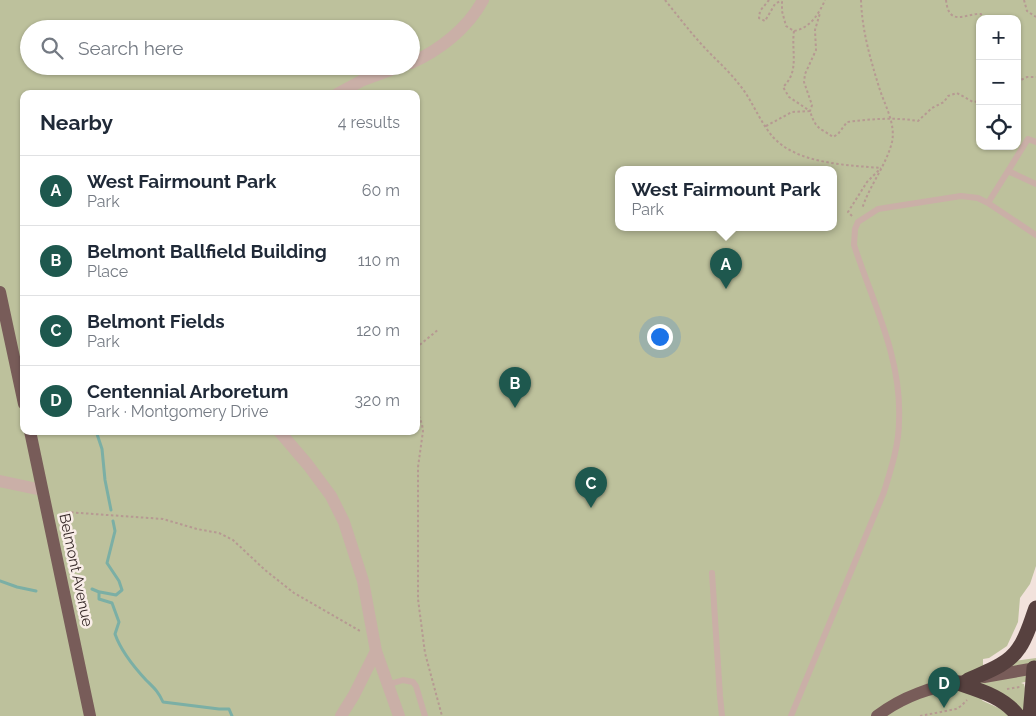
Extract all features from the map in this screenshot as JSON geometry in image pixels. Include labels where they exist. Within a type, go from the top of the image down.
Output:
[{"type":"highway","points":[[965,685],[1012,656],[1022,643],[1036,608]]},
{"type":"highway","points":[[1030,716],[1035,668]]},
{"type":"highway","points":[[965,685],[994,696],[1018,716]]},
{"type":"main road","points":[[0,292],[20,385]]},
{"type":"main road","name":"Belmont Avenue","points":[[31,435],[90,716]]},
{"type":"main road","points":[[877,716],[907,697],[923,691],[965,685],[1035,668]]},
{"type":"street","points":[[420,58],[447,41],[472,17],[483,0]]},
{"type":"street","points":[[344,90],[377,75]]},
{"type":"street","points":[[282,435],[308,465],[338,510],[358,561],[376,651],[399,716]]},
{"type":"street","points":[[0,481],[42,490]]},
{"type":"street","points":[[341,716],[376,651]]},
{"type":"lane","points":[[988,203],[1028,139],[1036,142]]},
{"type":"lane","points":[[1008,171],[1036,184]]},
{"type":"lane","points":[[791,716],[884,492],[894,458],[900,422],[899,390],[892,352],[854,245],[853,237],[858,222],[878,209],[942,198],[969,196],[988,203],[1036,235]]},
{"type":"lane","points":[[712,573],[722,716]]},
{"type":"lane","points":[[387,685],[403,680],[413,682],[425,716]]},
{"type":"path","points":[[665,0],[702,44],[739,83],[765,126],[780,142],[799,153],[832,163],[881,168]]},
{"type":"path","points":[[769,0],[760,11],[759,18],[765,21],[775,4],[780,1],[782,2],[786,26],[794,31],[802,30],[820,13]]},
{"type":"path","points":[[824,0],[815,30],[816,50],[805,74],[804,82],[812,105],[810,111],[814,123],[821,131],[833,137],[838,134],[847,122],[902,118],[918,121],[932,108],[944,102],[948,96],[957,93],[973,102],[976,102]]},
{"type":"path","points":[[858,222],[865,198],[892,142],[891,119],[884,104],[869,56],[861,0]]},
{"type":"path","points":[[946,0],[952,15],[961,18],[975,14],[981,15]]},
{"type":"path","points":[[1024,0],[1027,11],[1036,17]]},
{"type":"path","points":[[794,31],[795,62],[793,74],[788,82],[782,86],[789,97],[810,111]]},
{"type":"path","points":[[1021,80],[1027,77],[1036,77]]},
{"type":"path","points":[[765,126],[792,112],[810,111]]},
{"type":"path","points":[[848,212],[867,182],[881,168]]},
{"type":"path","points":[[420,345],[439,329]]},
{"type":"path","points":[[420,419],[422,431],[418,472],[419,608],[425,653],[442,716]]},
{"type":"path","points":[[66,512],[163,519],[219,533],[233,540],[265,570],[294,593],[331,616],[374,637]]},
{"type":"path","points":[[920,716],[956,709],[961,706],[965,685]]},
{"type":"path","points":[[1002,690],[1024,686]]},
{"type":"green space","points":[[0,0],[1036,0],[1036,566],[1030,584],[1020,598],[1018,622],[1007,646],[989,658],[983,659],[983,665],[1036,658],[1036,679],[1021,683],[1024,684],[1025,688],[1024,715],[980,698],[1001,709],[1009,716],[0,716]]},
{"type":"waterway","points":[[97,435],[102,449],[105,480],[111,510]]},
{"type":"waterway","points":[[100,592],[116,595],[122,590],[119,581],[107,563],[115,531],[113,521]]},
{"type":"waterway","points":[[0,581],[36,591]]},
{"type":"waterway","points":[[92,589],[99,592],[99,599],[112,603],[119,622],[115,634],[124,652],[141,675],[158,692],[163,702],[229,709],[232,716]]},
{"type":"place","name":"West Fairmount Park","points":[[726,289]]},
{"type":"place","name":"Belmont Ballfield Building","points":[[515,408]]},
{"type":"place","name":"Belmont Fields","points":[[591,508]]},
{"type":"place","name":"Centennial Arboretum","points":[[944,708]]}]
